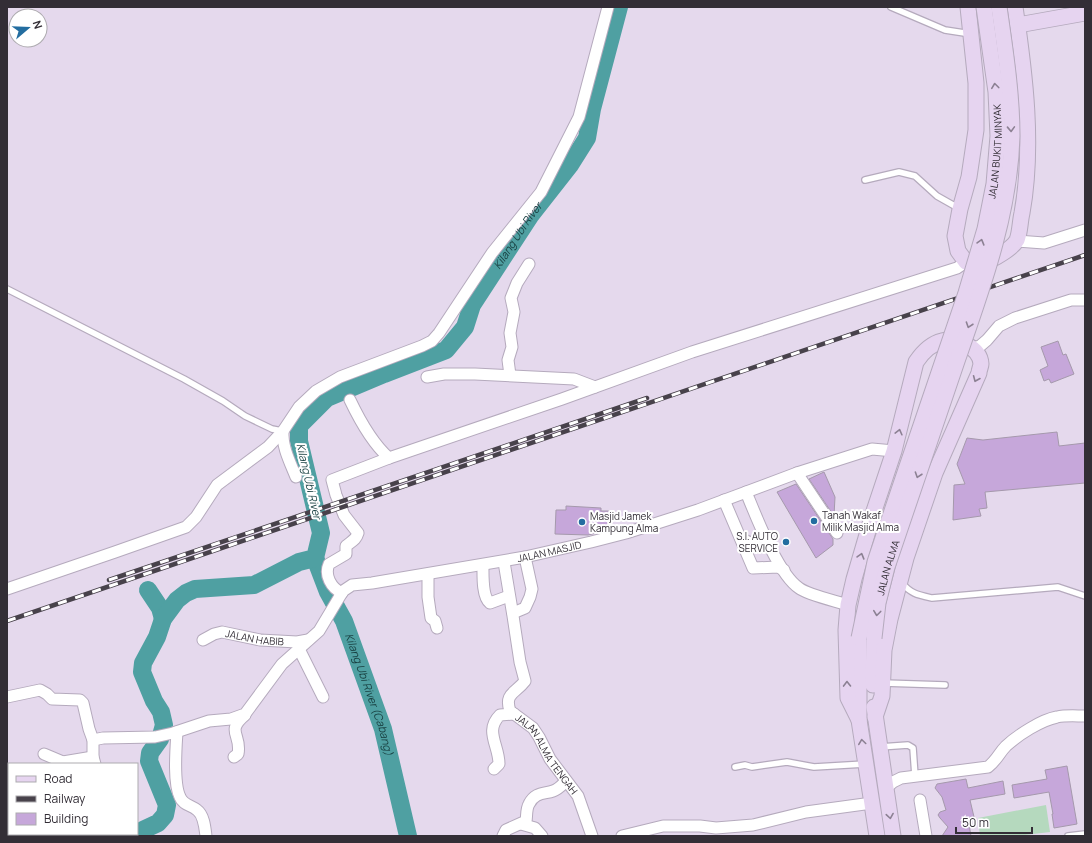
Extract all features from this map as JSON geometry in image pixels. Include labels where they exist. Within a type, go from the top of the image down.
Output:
[{"type":"main road","points":[[968,7],[976,83],[976,130],[968,177],[955,236],[958,251],[966,262],[985,262],[1004,253],[1017,241],[1024,202],[1027,152],[1026,102],[1015,7]]},
{"type":"main road","name":"JALAN BUKIT MINYAK","points":[[966,293],[985,229],[994,184],[998,136],[996,92],[984,7]]},
{"type":"main road","name":"JALAN BUKIT MINYAK","points":[[982,288],[998,232],[1008,183],[1012,136],[1010,90],[999,7]]},
{"type":"main road","points":[[1018,25],[1085,13]]},
{"type":"main road","name":"JALAN ALMA","points":[[893,836],[879,747],[873,689],[874,638],[878,603],[887,568],[982,288]]},
{"type":"main road","name":"JALAN ALMA","points":[[877,836],[859,720],[858,638],[875,562],[898,490],[966,293]]},
{"type":"main road","points":[[859,720],[848,698],[846,630],[848,605],[854,579],[873,514],[894,452],[916,362],[922,352],[943,340],[959,341],[972,348],[978,355],[981,364],[935,472],[915,529],[890,619],[884,650],[882,696],[875,717]]},
{"type":"street","points":[[7,589],[186,526],[196,517],[217,485],[268,447],[283,431],[299,408],[316,392],[340,377],[432,341],[439,333],[492,253],[541,192],[579,117],[608,7]]},
{"type":"street","points":[[1017,241],[1044,243],[1085,230]]},
{"type":"street","points":[[234,756],[238,754],[240,747],[235,730],[236,722],[245,714],[282,664],[319,631],[341,594],[333,586],[327,574],[327,570],[329,564],[346,554],[346,546],[353,542],[358,533],[344,515],[332,480],[389,458],[692,352],[957,268],[966,262]]},
{"type":"street","points":[[510,375],[508,360],[512,347],[510,333],[514,312],[511,298],[517,283],[529,264]]},
{"type":"street","points":[[972,348],[980,346],[999,326],[1015,318],[1072,300],[1085,300]]},
{"type":"street","points":[[428,377],[444,374],[510,375],[574,379],[595,387]]},
{"type":"street","points":[[350,400],[363,426],[382,452],[389,458]]},
{"type":"street","points":[[283,431],[282,438],[296,477]]},
{"type":"street","name":"JALAN MASJID","points":[[341,594],[352,585],[525,558],[626,532],[724,500],[797,473],[872,449],[894,452]]},
{"type":"street","points":[[797,473],[837,533]]},
{"type":"street","points":[[746,492],[775,555],[794,584],[804,591],[848,605]]},
{"type":"street","points":[[724,500],[753,568],[778,567],[784,570]]},
{"type":"street","points":[[513,613],[525,608],[532,589],[525,558]]},
{"type":"street","name":"JALAN ALMA TENGAH","points":[[504,562],[520,662],[525,681],[520,688],[512,693],[508,700],[510,711],[533,728],[550,759],[578,796],[592,836]]},
{"type":"street","points":[[483,565],[485,597],[488,602],[490,603],[509,596]]},
{"type":"street","points":[[428,574],[431,618],[435,620],[437,628]]},
{"type":"street","name":"JALAN HABIB","points":[[203,640],[214,634],[222,632],[260,640],[297,642],[308,640]]},
{"type":"street","points":[[299,649],[323,698]]},
{"type":"street","points":[[7,698],[40,690],[52,699],[80,700],[83,703],[93,740],[94,760],[63,762],[44,754]]},
{"type":"street","points":[[93,740],[103,738],[155,737],[209,721],[231,719],[245,714]]},
{"type":"street","points":[[494,769],[499,764],[499,756],[492,734],[492,727],[500,715],[514,714]]},
{"type":"street","points":[[886,788],[900,778],[988,767],[995,762],[1005,747],[1032,728],[1056,717],[1085,716]]},
{"type":"street","points":[[175,732],[179,796],[184,803],[198,810],[202,816],[206,836]]},
{"type":"street","points":[[503,836],[506,830],[526,821],[528,805],[533,799],[541,793],[552,791],[560,787],[566,780]]},
{"type":"street","points":[[920,800],[926,836]]},
{"type":"street","points":[[622,836],[663,826],[700,826],[716,828],[753,825],[806,812],[872,803]]},
{"type":"street","points":[[521,824],[535,828],[542,836]]},
{"type":"lane","points":[[891,7],[945,30],[971,34]]},
{"type":"lane","points":[[865,180],[899,172],[915,176],[937,196],[960,209]]},
{"type":"lane","points":[[7,288],[184,379],[223,401],[245,416],[272,429],[283,431]]},
{"type":"lane","points":[[739,535],[763,545],[775,555]]},
{"type":"lane","points":[[900,581],[915,595],[932,598],[1058,587],[1085,596]]},
{"type":"lane","points":[[882,683],[945,684]]},
{"type":"lane","points":[[879,747],[908,745],[913,748],[915,776]]},
{"type":"lane","points":[[736,767],[745,765],[752,767],[787,762],[814,767],[865,764]]},
{"type":"lane","points":[[1068,836],[1085,834]]},
{"type":"green space","points":[[1046,805],[1050,832],[1017,836],[980,836],[978,818]]},
{"type":"building","points":[[1058,341],[1063,355],[1066,354],[1074,374],[1051,383],[1049,379],[1044,381],[1040,370],[1048,366],[1041,347]]},
{"type":"building","points":[[1057,432],[1059,446],[1085,443],[1085,483],[985,492],[987,508],[979,509],[981,516],[953,520],[954,485],[965,484],[957,464],[967,438],[983,440]]},
{"type":"building","points":[[824,472],[835,497],[834,516],[809,479]]},
{"type":"building","points":[[796,484],[833,539],[833,545],[816,558],[777,492]]},
{"type":"building","name":"Masjid Jamek Kampung Alma","points":[[566,506],[601,508],[601,511],[610,511],[609,530],[588,535],[555,534],[556,510],[566,510]]},
{"type":"building","points":[[1067,766],[1077,824],[1054,828],[1049,792],[1014,798],[1012,785],[1047,779],[1045,770]]},
{"type":"building","points":[[966,779],[968,788],[1003,781],[1005,794],[970,800],[974,817],[968,819],[971,836],[942,836],[948,827],[938,815],[940,812],[946,810],[942,797],[935,788],[937,784]]},
{"type":"waterway","name":"Kilang Ubi River","points":[[140,836],[143,830],[158,823],[165,815],[167,805],[149,761],[150,753],[160,739],[164,725],[161,712],[154,701],[142,672],[143,663],[157,637],[163,619],[177,600],[186,593],[195,589],[254,585],[299,562],[315,558],[321,533],[299,441],[299,426],[327,398],[446,350],[465,327],[472,305],[530,216],[570,165],[587,138],[592,109],[619,7]]},
{"type":"waterway","name":"Kilang Ubi River (Cabang)","points":[[315,558],[328,592],[344,621],[383,729],[408,836]]},
{"type":"waterway","points":[[148,590],[160,608],[163,619]]},
{"type":"railway","points":[[7,621],[1085,255]]},
{"type":"railway","points":[[109,580],[647,398]]},
{"type":"place","name":"Tanah Wakaf Milik Masjid Alma","points":[[814,521]]},
{"type":"place","name":"Masjid Jamek Kampung Alma","points":[[582,522]]},
{"type":"place","name":"S.I. AUTO SERVICE","points":[[786,542]]}]
